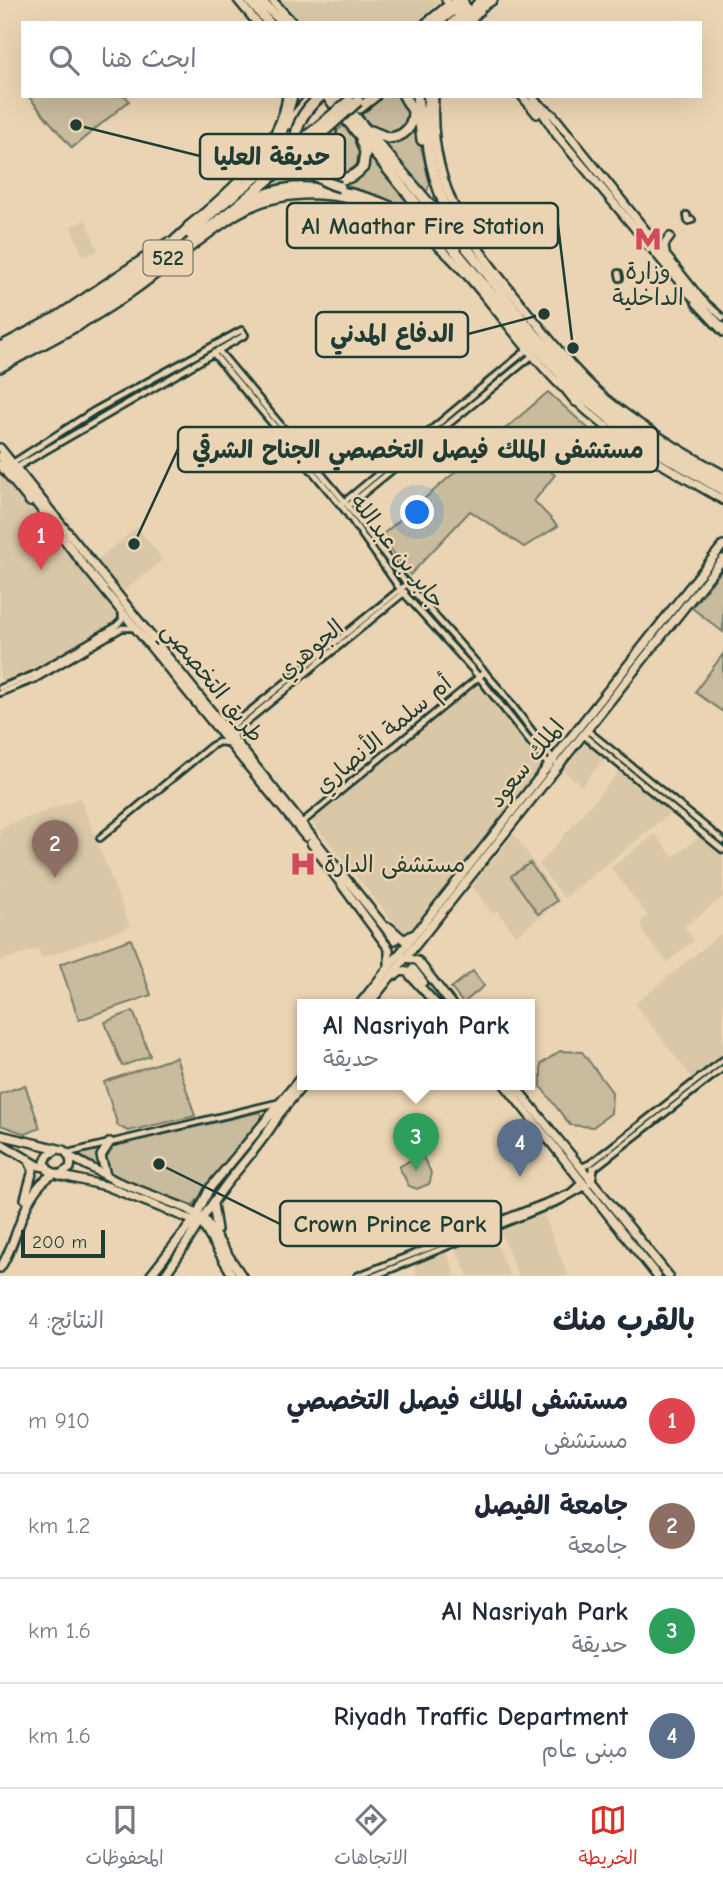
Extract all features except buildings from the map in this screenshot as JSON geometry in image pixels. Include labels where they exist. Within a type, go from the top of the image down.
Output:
[{"type":"highway","points":[[249,0],[265,21]]},
{"type":"highway","points":[[258,0],[274,21]]},
{"type":"highway","points":[[258,0],[282,21]]},
{"type":"highway","points":[[433,21],[456,11]]},
{"type":"highway","points":[[281,134],[289,98]]},
{"type":"highway","points":[[216,209],[258,168],[310,98]]},
{"type":"highway","points":[[319,98],[302,117],[297,132],[297,149],[301,162],[311,173],[340,187],[386,202],[466,255]]},
{"type":"highway","points":[[329,98],[589,394],[620,420],[723,481]]},
{"type":"highway","points":[[338,98],[356,126],[365,160],[360,170],[348,178],[331,176],[320,164],[320,147],[323,131],[358,100]]},
{"type":"highway","points":[[356,126],[380,137],[403,135],[410,126],[413,113],[405,98]]},
{"type":"highway","points":[[417,98],[427,166],[466,255],[531,349],[576,401]]},
{"type":"highway","points":[[432,98],[429,150],[443,205]]},
{"type":"highway","name":"522","points":[[0,361],[52,334],[146,271],[233,207],[300,153],[358,100]]},
{"type":"highway","name":"522","points":[[0,353],[69,316],[130,277],[146,271],[216,209],[323,131]]},
{"type":"highway","points":[[233,207],[274,192],[314,189],[347,194],[384,205],[433,231]]},
{"type":"highway","points":[[77,326],[146,271],[203,214]]},
{"type":"highway","points":[[531,330],[574,367]]},
{"type":"highway","points":[[531,349],[603,416],[723,491]]},
{"type":"main road","points":[[238,0],[255,21]]},
{"type":"main road","points":[[272,0],[291,21]]},
{"type":"main road","points":[[476,3],[494,0]]},
{"type":"main road","points":[[456,11],[467,8],[475,12],[494,0]]},
{"type":"main road","points":[[432,21],[441,8],[474,17],[476,3]]},
{"type":"main road","points":[[475,21],[476,3]]},
{"type":"main road","points":[[456,11],[472,21]]},
{"type":"main road","points":[[59,315],[144,261],[203,214],[250,170],[279,126],[288,98]]},
{"type":"main road","points":[[432,98],[432,123],[438,166],[460,223],[482,256],[574,367],[614,406],[723,475]]},
{"type":"main road","points":[[524,98],[689,293],[723,326]]},
{"type":"main road","points":[[534,98],[556,135]]},
{"type":"main road","points":[[534,98],[552,115],[723,326]]},
{"type":"main road","points":[[0,368],[138,289],[237,214],[273,199],[318,195],[358,202],[394,216],[436,243],[531,349]]},
{"type":"main road","points":[[667,256],[664,245],[670,237]]},
{"type":"main road","points":[[146,271],[205,238]]},
{"type":"main road","points":[[0,346],[130,277]]},
{"type":"main road","points":[[576,401],[625,442],[723,500]]},
{"type":"main road","points":[[0,442],[101,574]]},
{"type":"main road","name":"طريق التخصصي","points":[[0,448],[85,560],[121,609],[139,632],[231,740],[281,796],[393,941],[311,843],[231,740],[225,727],[101,574],[85,560],[0,456]]},
{"type":"main road","points":[[0,465],[54,533],[85,560]]},
{"type":"main road","name":"الملك سعود","points":[[365,999],[435,917],[723,545]]},
{"type":"main road","name":"الملك سعود","points":[[553,765],[585,733],[723,559]]},
{"type":"main road","points":[[281,796],[398,939],[396,946],[369,919]]},
{"type":"main road","points":[[311,843],[391,948],[418,961],[444,999]]},
{"type":"main road","points":[[387,925],[400,938],[408,939],[435,917]]},
{"type":"main road","points":[[428,975],[417,953],[435,917]]},
{"type":"main road","points":[[369,919],[391,958],[377,987]]},
{"type":"main road","points":[[387,925],[400,940],[405,967],[432,999]]},
{"type":"main road","points":[[419,983],[410,969],[412,963],[428,975]]},
{"type":"main road","points":[[414,967],[443,999]]},
{"type":"main road","points":[[377,987],[401,971],[407,972],[419,983]]},
{"type":"main road","name":"الملك سعود","points":[[371,999],[377,987]]},
{"type":"main road","points":[[162,1276],[207,1199],[297,1083]]},
{"type":"main road","points":[[152,1276],[187,1237],[197,1220],[263,1140],[279,1108],[298,1090]]},
{"type":"main road","points":[[509,1090],[586,1185],[668,1276]]},
{"type":"main road","points":[[518,1090],[583,1172],[586,1185],[657,1276]]},
{"type":"main road","points":[[0,1135],[68,1154],[185,1212],[217,1240],[242,1276]]},
{"type":"main road","points":[[544,1135],[574,1169],[583,1172]]},
{"type":"main road","points":[[106,1175],[101,1156],[110,1142]]},
{"type":"main road","points":[[0,1143],[57,1175],[106,1186],[185,1212],[207,1199]]},
{"type":"main road","points":[[46,1167],[48,1154],[56,1150]]},
{"type":"main road","points":[[0,1268],[12,1248],[30,1201],[57,1175],[70,1168],[68,1154]]},
{"type":"main road","points":[[25,1199],[33,1170],[27,1159]]},
{"type":"main road","points":[[586,1185],[593,1167]]},
{"type":"main road","points":[[207,1199],[202,1203],[208,1208],[223,1189]]},
{"type":"main road","points":[[223,1189],[211,1208],[217,1240],[233,1276]]},
{"type":"main road","points":[[185,1212],[187,1237]]},
{"type":"main road","points":[[187,1237],[201,1234],[217,1240]]},
{"type":"street","points":[[687,215],[688,221],[692,220]]},
{"type":"street","points":[[243,332],[216,351],[17,463],[94,411],[243,332]]},
{"type":"street","points":[[344,505],[468,398],[531,349]]},
{"type":"street","points":[[344,505],[474,404],[531,349]]},
{"type":"street","name":"جابر بن عبدالله","points":[[216,351],[409,586],[485,672],[553,765]]},
{"type":"street","points":[[468,398],[474,404]]},
{"type":"street","name":"جابر بن عبدالله","points":[[344,505],[402,591],[553,765]]},
{"type":"street","name":"الجوهري","points":[[225,727],[233,725],[409,586]]},
{"type":"street","name":"الجوهري","points":[[100,838],[211,747],[231,740],[235,731],[402,591]]},
{"type":"street","points":[[109,633],[122,620],[121,609]]},
{"type":"street","points":[[0,690],[109,633],[129,626],[139,632]]},
{"type":"street","name":"أم سلمة الأنصاري","points":[[304,821],[485,672]]},
{"type":"street","points":[[585,733],[723,841]]},
{"type":"street","points":[[585,733],[723,850]]},
{"type":"street","points":[[577,1165],[593,1167],[723,1060]]},
{"type":"street","points":[[583,1172],[723,1068]]},
{"type":"street","points":[[68,1154],[204,1121],[279,1108]]},
{"type":"street","points":[[374,1276],[573,1196],[586,1185]]},
{"type":"street","points":[[357,1276],[586,1185]]},
{"type":"shaded area","points":[[281,0],[439,0],[420,21],[299,21]]},
{"type":"shaded area","points":[[30,98],[127,98],[129,101],[72,148]]},
{"type":"shaded area","points":[[377,98],[405,98],[410,104],[410,124],[395,136],[376,131],[360,113]]},
{"type":"shaded area","points":[[410,98],[414,98],[421,147],[430,184],[425,195],[378,138],[400,138],[415,110]]},
{"type":"shaded area","points":[[346,123],[360,140],[364,159],[351,174],[335,175],[323,163],[327,140]]},
{"type":"shaded area","points":[[320,141],[316,157],[334,181],[366,169],[370,149],[439,233],[383,197],[326,180],[301,157]]},
{"type":"shaded area","points":[[297,159],[306,174],[329,187],[260,194],[260,189]]},
{"type":"shaded area","points":[[86,220],[98,251],[83,257],[71,226]]},
{"type":"shaded area","points":[[548,392],[589,429],[571,449],[565,445],[546,468],[555,475],[534,501],[558,526],[524,547],[470,511],[410,575],[381,536]]},
{"type":"shaded area","points":[[0,475],[5,475],[118,616],[115,622],[41,667],[7,681],[0,681]]},
{"type":"shaded area","points":[[137,527],[163,560],[123,592],[97,560]]},
{"type":"shaded area","points":[[723,569],[723,632],[692,608]]},
{"type":"shaded area","points":[[723,654],[723,712],[695,692]]},
{"type":"shaded area","points":[[478,682],[545,765],[406,937],[310,819]]},
{"type":"shaded area","points":[[586,742],[605,757],[582,786],[564,771]]},
{"type":"shaded area","points":[[623,767],[673,811],[564,898],[539,865]]},
{"type":"shaded area","points":[[80,798],[130,927],[42,958],[38,949],[0,961],[0,828]]},
{"type":"shaded area","points":[[514,834],[560,901],[516,936],[497,911],[492,913],[472,886]]},
{"type":"shaded area","points":[[655,834],[673,857],[702,835],[723,853],[723,897],[684,927],[694,940],[667,962],[644,934],[641,921],[648,916],[611,868]]},
{"type":"shaded area","points":[[530,863],[557,901],[538,914],[511,876]]},
{"type":"shaded area","points":[[723,932],[723,1053],[692,1078],[635,1004]]},
{"type":"shaded area","points":[[131,939],[151,995],[79,1020],[60,964]]},
{"type":"shaded area","points":[[473,971],[484,986],[468,999],[460,999],[451,988]]},
{"type":"shaded area","points":[[133,1011],[150,1056],[122,1066],[105,1022]]},
{"type":"shaded area","points":[[560,1051],[582,1052],[612,1092],[611,1113],[593,1127],[570,1125],[541,1087],[541,1064]]},
{"type":"shaded area","points":[[176,1057],[195,1116],[128,1131],[118,1126],[104,1082]]},
{"type":"shaded area","points":[[25,1085],[40,1128],[26,1134],[0,1125],[0,1094]]},
{"type":"shaded area","points":[[260,1112],[264,1118],[194,1204],[188,1206],[105,1173],[78,1154]]},
{"type":"shaded area","points":[[421,1154],[429,1168],[431,1180],[429,1184],[417,1189],[409,1186],[399,1167]]},
{"type":"shaded area","points":[[543,1213],[568,1276],[518,1276],[500,1230]]},
{"type":"shaded area","points":[[492,1233],[510,1276],[468,1276],[456,1248]]},
{"type":"shaded area","points":[[446,1252],[456,1276],[417,1276],[414,1264]]},
{"type":"tunnel","points":[[395,940],[416,966]]},
{"type":"place","name":"حديقة العليا","points":[[76,125]]},
{"type":"place","name":"وزارة الداخلية","points":[[648,239]]},
{"type":"place","name":"الدفاع المدني","points":[[544,314]]},
{"type":"place","name":"Al Maathar Fire Station","points":[[573,348]]},
{"type":"place","name":"مستشفى الملك فيصل التخصصي الجناح الشرقي","points":[[134,544]]},
{"type":"place","name":"مستشفى الملك فيصل التخصصي","points":[[41,570]]},
{"type":"place","name":"مستشفى الدارة","points":[[303,864]]},
{"type":"place","name":"جامعة الفيصل","points":[[55,878]]},
{"type":"place","name":"Crown Prince Park","points":[[159,1164]]},
{"type":"place","name":"Al Nasriyah Park","points":[[416,1171]]},
{"type":"place","name":"Riyadh Traffic Department","points":[[520,1177]]}]
